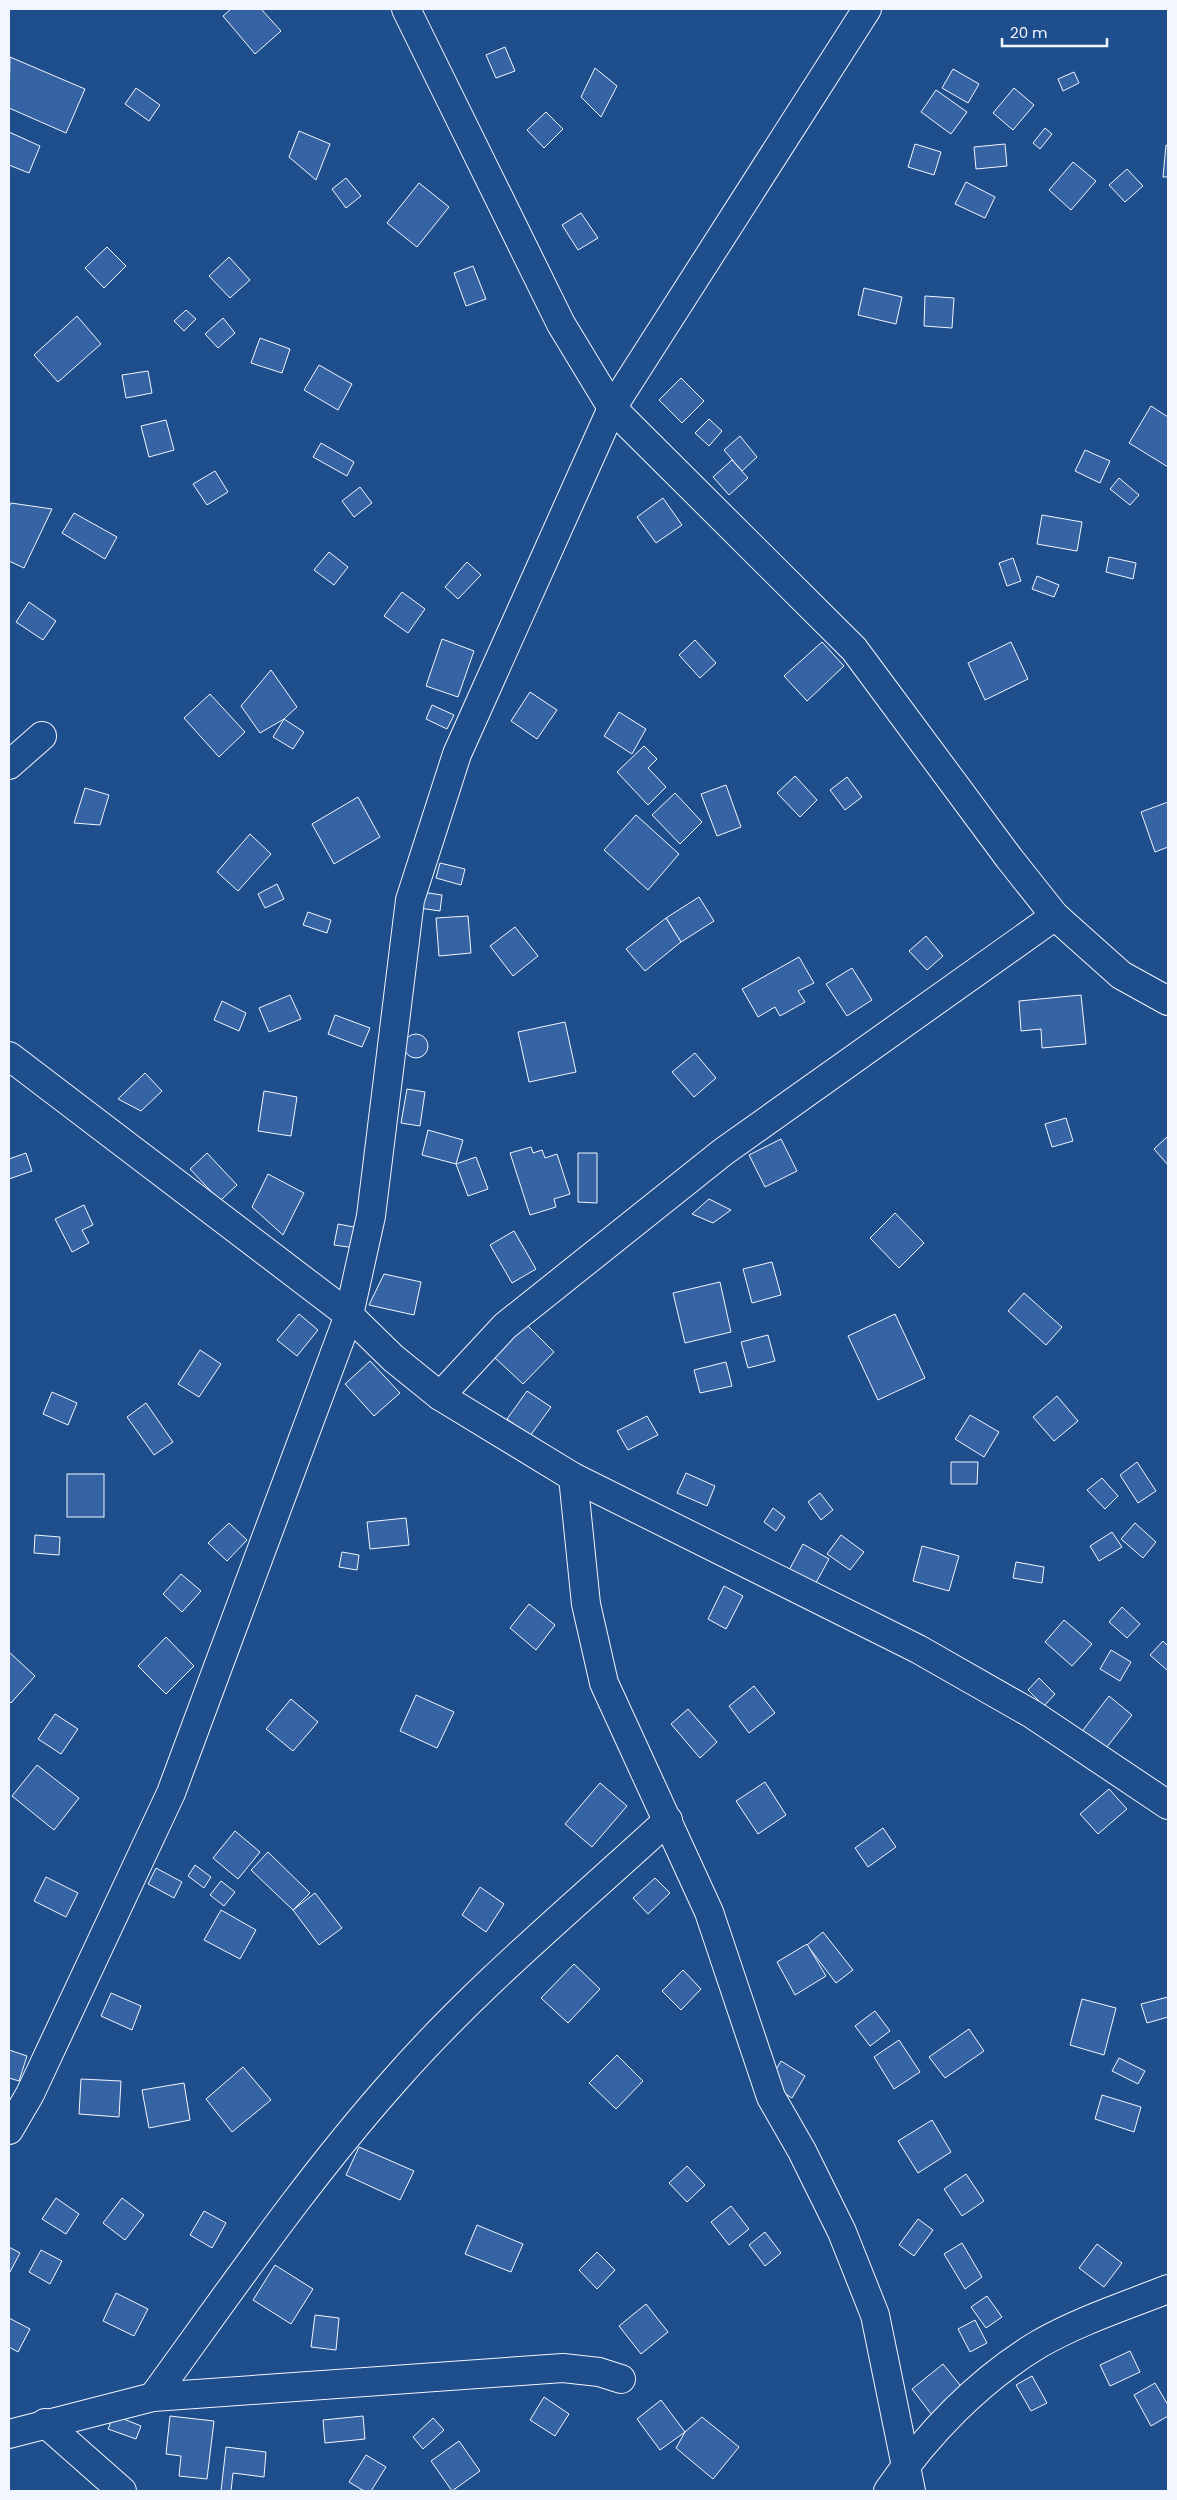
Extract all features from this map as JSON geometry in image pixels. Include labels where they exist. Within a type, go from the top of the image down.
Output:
[{"type":"street","points":[[406,9],[561,324],[612,408],[854,648],[1009,858],[1055,916],[1121,975],[1168,1001]]},
{"type":"street","points":[[9,2130],[30,2094],[172,1793],[349,1315],[371,1216],[410,900],[457,754],[612,408],[867,9]]},
{"type":"street","points":[[9,765],[42,736]]},
{"type":"street","points":[[440,1396],[505,1326],[723,1152],[1055,916]]},
{"type":"street","points":[[9,1056],[349,1315],[393,1358],[440,1396],[572,1477],[918,1649],[1032,1714],[1168,1805]]},
{"type":"street","points":[[572,1477],[586,1604],[604,1683],[668,1820],[708,1912],[771,2098],[802,2151],[842,2232],[875,2315],[908,2478]]},
{"type":"street","points":[[153,2397],[305,2188],[394,2080],[471,2000],[668,1820]]},
{"type":"street","points":[[888,2491],[908,2478],[953,2412],[1002,2370],[1039,2344],[1074,2327],[1168,2289]]},
{"type":"street","points":[[9,2434],[44,2423],[153,2397],[562,2368],[599,2372],[621,2379]]},
{"type":"street","points":[[44,2423],[122,2491]]},
{"type":"building","points":[[231,9],[261,9],[281,31],[255,54],[223,16]]},
{"type":"building","points":[[505,47],[515,71],[496,78],[486,55]]},
{"type":"building","points":[[10,57],[85,89],[66,133],[9,108]]},
{"type":"building","points":[[595,68],[617,86],[601,117],[581,97]]},
{"type":"building","points":[[953,69],[979,84],[968,103],[942,88]]},
{"type":"building","points":[[1074,72],[1079,83],[1063,91],[1058,79]]},
{"type":"building","points":[[136,88],[160,105],[149,121],[125,104]]},
{"type":"building","points":[[1014,88],[1034,105],[1013,130],[993,113]]},
{"type":"building","points":[[936,90],[967,112],[951,134],[921,112]]},
{"type":"building","points":[[546,112],[563,129],[544,148],[527,130]]},
{"type":"building","points":[[1045,128],[1052,134],[1040,149],[1033,143]]},
{"type":"building","points":[[299,131],[330,144],[316,180],[289,157]]},
{"type":"building","points":[[9,132],[40,146],[29,173],[9,165]]},
{"type":"building","points":[[915,144],[941,152],[934,175],[908,167]]},
{"type":"building","points":[[1005,144],[1007,166],[976,169],[974,147]]},
{"type":"building","points":[[1166,145],[1168,146],[1168,177],[1163,177]]},
{"type":"building","points":[[1073,162],[1096,181],[1071,210],[1049,190]]},
{"type":"building","points":[[1127,169],[1143,186],[1125,202],[1109,185]]},
{"type":"building","points":[[346,178],[361,196],[346,208],[332,189]]},
{"type":"building","points":[[966,182],[995,197],[985,218],[955,204]]},
{"type":"building","points":[[419,183],[449,207],[417,247],[387,223]]},
{"type":"building","points":[[581,213],[598,238],[578,250],[562,225]]},
{"type":"building","points":[[107,247],[126,266],[104,288],[85,268]]},
{"type":"building","points":[[229,257],[250,280],[230,298],[209,276]]},
{"type":"building","points":[[473,266],[486,299],[466,306],[454,273]]},
{"type":"building","points":[[864,288],[902,297],[896,324],[858,315]]},
{"type":"building","points":[[925,296],[954,298],[952,328],[924,326]]},
{"type":"building","points":[[186,310],[196,319],[184,331],[174,321]]},
{"type":"building","points":[[77,316],[101,344],[58,382],[34,355]]},
{"type":"building","points":[[223,318],[235,333],[218,348],[205,334]]},
{"type":"building","points":[[260,338],[290,349],[282,373],[251,363]]},
{"type":"building","points":[[319,365],[352,384],[338,410],[304,390]]},
{"type":"building","points":[[148,371],[152,393],[126,398],[122,375]]},
{"type":"building","points":[[681,378],[704,401],[682,423],[659,400]]},
{"type":"building","points":[[1151,406],[1168,417],[1168,467],[1129,443]]},
{"type":"building","points":[[709,419],[722,431],[709,446],[695,433]]},
{"type":"building","points":[[166,420],[174,450],[149,457],[141,426]]},
{"type":"building","points":[[740,436],[757,457],[742,471],[724,450]]},
{"type":"building","points":[[321,443],[354,462],[347,476],[313,457]]},
{"type":"building","points":[[1085,450],[1110,461],[1100,483],[1075,471]]},
{"type":"building","points":[[732,460],[748,478],[729,495],[713,477]]},
{"type":"building","points":[[215,471],[228,492],[207,505],[193,484]]},
{"type":"building","points":[[1119,478],[1139,495],[1130,505],[1110,489]]},
{"type":"building","points":[[360,487],[372,503],[354,517],[342,501]]},
{"type":"building","points":[[663,498],[682,525],[656,543],[637,517]]},
{"type":"building","points":[[11,503],[52,509],[24,568],[9,561],[9,507]]},
{"type":"building","points":[[74,513],[117,537],[105,559],[62,533]]},
{"type":"building","points":[[1042,515],[1082,522],[1077,551],[1037,544]]},
{"type":"building","points":[[329,552],[348,567],[334,585],[314,570]]},
{"type":"building","points":[[1109,557],[1136,563],[1133,579],[1106,572]]},
{"type":"building","points":[[1013,558],[1021,581],[1007,586],[999,563]]},
{"type":"building","points":[[467,562],[481,575],[458,599],[445,587]]},
{"type":"building","points":[[1037,576],[1059,585],[1054,597],[1032,589]]},
{"type":"building","points":[[402,592],[425,609],[408,633],[384,616]]},
{"type":"building","points":[[29,602],[56,621],[43,640],[16,622]]},
{"type":"building","points":[[442,639],[474,651],[458,697],[426,686]]},
{"type":"building","points":[[695,640],[716,663],[700,678],[679,655]]},
{"type":"building","points":[[822,642],[844,666],[807,701],[784,676]]},
{"type":"building","points":[[1011,642],[1028,679],[985,700],[968,663]]},
{"type":"building","points":[[271,670],[297,707],[284,719],[260,733],[241,706]]},
{"type":"building","points":[[530,692],[557,710],[537,739],[511,721]]},
{"type":"building","points":[[210,694],[245,732],[219,757],[184,718]]},
{"type":"building","points":[[432,705],[454,715],[447,729],[426,719]]},
{"type":"building","points":[[619,712],[646,729],[632,754],[604,736]]},
{"type":"building","points":[[284,719],[304,732],[293,749],[273,737]]},
{"type":"building","points":[[644,746],[657,759],[648,768],[666,787],[648,805],[617,772]]},
{"type":"building","points":[[795,776],[817,800],[800,817],[777,793]]},
{"type":"building","points":[[847,777],[862,797],[845,810],[830,790]]},
{"type":"building","points":[[726,785],[741,827],[717,836],[701,794]]},
{"type":"building","points":[[85,788],[109,795],[100,825],[74,823]]},
{"type":"building","points":[[675,793],[702,822],[680,844],[652,815]]},
{"type":"building","points":[[358,797],[380,837],[334,864],[312,824]]},
{"type":"building","points":[[1168,802],[1168,847],[1155,852],[1141,812]]},
{"type":"building","points":[[636,815],[679,854],[648,890],[604,850]]},
{"type":"building","points":[[250,834],[271,854],[238,891],[217,872]]},
{"type":"building","points":[[440,863],[465,869],[461,885],[436,878]]},
{"type":"building","points":[[277,884],[284,899],[265,908],[258,894]]},
{"type":"building","points":[[422,892],[442,895],[440,911],[419,908]]},
{"type":"building","points":[[699,897],[714,921],[681,942],[666,918]]},
{"type":"building","points":[[308,912],[331,920],[327,933],[303,925]]},
{"type":"building","points":[[468,916],[471,953],[439,956],[436,918]]},
{"type":"building","points":[[666,918],[681,942],[645,971],[626,949]]},
{"type":"building","points":[[515,927],[538,956],[513,976],[490,946]]},
{"type":"building","points":[[926,936],[943,956],[927,970],[909,951]]},
{"type":"building","points":[[799,957],[814,983],[798,991],[805,1002],[780,1016],[775,1007],[758,1017],[742,989]]},
{"type":"building","points":[[852,968],[872,1000],[847,1016],[826,984]]},
{"type":"building","points":[[290,995],[301,1019],[269,1032],[259,1008]]},
{"type":"building","points":[[1081,995],[1086,1044],[1042,1048],[1041,1029],[1021,1031],[1019,1001]]},
{"type":"building","points":[[222,1001],[246,1013],[239,1031],[214,1020]]},
{"type":"building","points":[[335,1015],[370,1028],[362,1047],[328,1034]]},
{"type":"building","points":[[565,1022],[576,1072],[529,1082],[518,1032]]},
{"type":"building","points":[[416,1034],[421,1035],[427,1041],[427,1051],[421,1057],[416,1058],[411,1057],[405,1051],[404,1046],[405,1041],[411,1035]]},
{"type":"building","points":[[695,1053],[716,1078],[694,1097],[672,1072]]},
{"type":"building","points":[[145,1073],[162,1091],[141,1111],[118,1099]]},
{"type":"building","points":[[407,1089],[425,1092],[420,1126],[401,1123]]},
{"type":"building","points":[[264,1091],[297,1097],[291,1136],[258,1131]]},
{"type":"building","points":[[1066,1118],[1073,1141],[1052,1147],[1045,1124]]},
{"type":"building","points":[[428,1130],[463,1140],[456,1164],[422,1155]]},
{"type":"building","points":[[1168,1136],[1168,1165],[1154,1149]]},
{"type":"building","points":[[781,1139],[797,1171],[765,1187],[749,1155]]},
{"type":"building","points":[[531,1147],[533,1153],[542,1150],[545,1158],[557,1154],[570,1194],[554,1199],[556,1207],[530,1215],[510,1153]]},
{"type":"building","points":[[26,1153],[32,1171],[9,1179],[9,1159]]},
{"type":"building","points":[[207,1153],[237,1185],[220,1201],[190,1169]]},
{"type":"building","points":[[578,1153],[597,1153],[597,1203],[578,1202]]},
{"type":"building","points":[[476,1157],[488,1189],[468,1196],[456,1164]]},
{"type":"building","points":[[268,1174],[304,1193],[283,1235],[252,1207]]},
{"type":"building","points":[[709,1199],[731,1210],[713,1223],[692,1214]]},
{"type":"building","points":[[84,1205],[93,1225],[82,1230],[89,1243],[72,1252],[55,1219]]},
{"type":"building","points":[[895,1213],[924,1243],[899,1268],[870,1238]]},
{"type":"building","points":[[338,1224],[359,1228],[355,1248],[334,1245]]},
{"type":"building","points":[[514,1231],[536,1269],[512,1283],[490,1245]]},
{"type":"building","points":[[772,1262],[781,1295],[752,1303],[743,1269]]},
{"type":"building","points":[[384,1274],[421,1282],[414,1315],[369,1305]]},
{"type":"building","points":[[720,1282],[731,1332],[685,1343],[673,1293]]},
{"type":"building","points":[[1024,1293],[1062,1327],[1046,1345],[1008,1311]]},
{"type":"building","points":[[299,1314],[318,1330],[297,1356],[277,1340]]},
{"type":"building","points":[[895,1314],[925,1378],[878,1400],[848,1336]]},
{"type":"building","points":[[524,1322],[554,1352],[523,1384],[493,1356]]},
{"type":"building","points":[[768,1335],[775,1361],[748,1368],[741,1342]]},
{"type":"building","points":[[200,1350],[221,1364],[199,1397],[178,1384]]},
{"type":"building","points":[[370,1361],[400,1393],[374,1416],[345,1384]]},
{"type":"building","points":[[726,1362],[732,1386],[700,1393],[694,1370]]},
{"type":"building","points":[[527,1391],[551,1407],[530,1436],[507,1419]]},
{"type":"building","points":[[52,1392],[77,1403],[68,1425],[43,1414]]},
{"type":"building","points":[[1057,1396],[1078,1421],[1054,1441],[1033,1417]]},
{"type":"building","points":[[146,1403],[173,1442],[154,1455],[127,1417]]},
{"type":"building","points":[[970,1415],[999,1432],[984,1457],[955,1439]]},
{"type":"building","points":[[647,1416],[658,1435],[628,1450],[617,1431]]},
{"type":"building","points":[[951,1462],[978,1462],[977,1484],[951,1484]]},
{"type":"building","points":[[1137,1462],[1156,1491],[1138,1503],[1120,1475]]},
{"type":"building","points":[[686,1473],[715,1486],[707,1506],[677,1493]]},
{"type":"building","points":[[67,1474],[104,1474],[104,1517],[67,1517]]},
{"type":"building","points":[[1102,1478],[1118,1496],[1105,1509],[1087,1490]]},
{"type":"building","points":[[820,1493],[833,1510],[821,1520],[808,1502]]},
{"type":"building","points":[[773,1508],[785,1517],[776,1531],[764,1522]]},
{"type":"building","points":[[406,1518],[409,1545],[370,1549],[367,1522]]},
{"type":"building","points":[[229,1523],[247,1540],[227,1561],[208,1543]]},
{"type":"building","points":[[1135,1523],[1156,1542],[1143,1558],[1121,1539]]},
{"type":"building","points":[[1112,1532],[1122,1547],[1099,1561],[1090,1546]]},
{"type":"building","points":[[35,1535],[60,1537],[59,1555],[34,1553]]},
{"type":"building","points":[[841,1535],[864,1552],[850,1570],[827,1554]]},
{"type":"building","points":[[803,1544],[829,1559],[812,1590],[786,1576]]},
{"type":"building","points":[[922,1546],[959,1556],[949,1591],[913,1581]]},
{"type":"building","points":[[342,1552],[359,1555],[357,1570],[339,1567]]},
{"type":"building","points":[[1016,1562],[1044,1567],[1042,1583],[1013,1578]]},
{"type":"building","points":[[181,1574],[201,1591],[182,1612],[163,1594]]},
{"type":"building","points":[[724,1586],[743,1596],[726,1629],[708,1619]]},
{"type":"building","points":[[529,1604],[555,1625],[536,1650],[510,1628]]},
{"type":"building","points":[[1122,1607],[1140,1624],[1127,1638],[1109,1622]]},
{"type":"building","points":[[1064,1620],[1092,1644],[1072,1666],[1045,1642]]},
{"type":"building","points":[[166,1637],[194,1666],[166,1694],[138,1666]]},
{"type":"building","points":[[1163,1641],[1168,1646],[1168,1671],[1150,1655]]},
{"type":"building","points":[[1111,1650],[1131,1662],[1120,1681],[1100,1669]]},
{"type":"building","points":[[9,1652],[35,1676],[11,1703],[9,1701]]},
{"type":"building","points":[[1039,1678],[1055,1694],[1044,1706],[1028,1690]]},
{"type":"building","points":[[754,1686],[775,1713],[749,1733],[729,1706]]},
{"type":"building","points":[[416,1695],[454,1712],[437,1748],[400,1731]]},
{"type":"building","points":[[1109,1696],[1132,1715],[1103,1752],[1080,1734]]},
{"type":"building","points":[[291,1699],[318,1722],[293,1751],[266,1729]]},
{"type":"building","points":[[688,1709],[717,1742],[700,1758],[671,1724]]},
{"type":"building","points":[[55,1714],[78,1729],[61,1754],[38,1739]]},
{"type":"building","points":[[37,1765],[79,1798],[54,1830],[12,1796]]},
{"type":"building","points":[[765,1782],[786,1815],[758,1834],[736,1801]]},
{"type":"building","points":[[600,1783],[627,1806],[592,1847],[565,1824]]},
{"type":"building","points":[[1109,1789],[1127,1809],[1098,1834],[1080,1814]]},
{"type":"building","points":[[883,1828],[896,1847],[868,1867],[855,1848]]},
{"type":"building","points":[[235,1831],[260,1852],[238,1879],[213,1858]]},
{"type":"building","points":[[268,1852],[310,1893],[293,1910],[251,1870]]},
{"type":"building","points":[[195,1865],[211,1877],[204,1888],[188,1876]]},
{"type":"building","points":[[156,1868],[182,1882],[174,1898],[148,1884]]},
{"type":"building","points":[[46,1877],[78,1893],[66,1917],[34,1901]]},
{"type":"building","points":[[655,1878],[670,1893],[648,1914],[633,1898]]},
{"type":"building","points":[[221,1881],[235,1892],[224,1906],[210,1895]]},
{"type":"building","points":[[480,1887],[504,1904],[486,1932],[462,1915]]},
{"type":"building","points":[[315,1893],[342,1928],[319,1945],[293,1910]]},
{"type":"building","points":[[221,1910],[256,1930],[240,1959],[204,1940]]},
{"type":"building","points":[[823,1932],[853,1970],[836,1983],[807,1945]]},
{"type":"building","points":[[807,1944],[826,1976],[795,1995],[777,1962]]},
{"type":"building","points":[[574,1964],[600,1989],[568,2023],[541,1998]]},
{"type":"building","points":[[683,1970],[701,1989],[681,2010],[662,1991]]},
{"type":"building","points":[[111,1993],[141,2006],[132,2030],[101,2016]]},
{"type":"building","points":[[1168,1997],[1168,2017],[1147,2023],[1141,2004]]},
{"type":"building","points":[[1082,1999],[1116,2008],[1104,2055],[1070,2045]]},
{"type":"building","points":[[875,2011],[890,2031],[870,2046],[855,2026]]},
{"type":"building","points":[[969,2029],[984,2051],[945,2078],[929,2057]]},
{"type":"building","points":[[899,2040],[920,2072],[894,2089],[874,2057]]},
{"type":"building","points":[[9,2050],[27,2056],[19,2081],[9,2078]]},
{"type":"building","points":[[617,2055],[643,2081],[616,2109],[589,2083]]},
{"type":"building","points":[[1119,2058],[1145,2071],[1138,2084],[1112,2071]]},
{"type":"building","points":[[781,2061],[805,2076],[792,2098],[768,2083]]},
{"type":"building","points":[[243,2067],[271,2100],[232,2132],[206,2099]]},
{"type":"building","points":[[81,2079],[121,2081],[119,2117],[79,2114]]},
{"type":"building","points":[[184,2083],[190,2120],[149,2128],[142,2090]]},
{"type":"building","points":[[1102,2095],[1141,2107],[1134,2132],[1095,2119]]},
{"type":"building","points":[[932,2120],[951,2152],[918,2173],[898,2141]]},
{"type":"building","points":[[359,2147],[414,2171],[400,2200],[346,2175]]},
{"type":"building","points":[[687,2166],[705,2185],[687,2202],[669,2183]]},
{"type":"building","points":[[966,2174],[984,2201],[962,2216],[944,2189]]},
{"type":"building","points":[[56,2198],[79,2214],[66,2234],[42,2219]]},
{"type":"building","points":[[122,2198],[144,2215],[125,2240],[103,2223]]},
{"type":"building","points":[[731,2206],[749,2229],[729,2245],[711,2222]]},
{"type":"building","points":[[204,2211],[226,2223],[212,2248],[190,2235]]},
{"type":"building","points":[[918,2219],[933,2230],[914,2256],[899,2245]]},
{"type":"building","points":[[477,2225],[523,2244],[511,2272],[465,2254]]},
{"type":"building","points":[[765,2232],[781,2253],[765,2266],[749,2245]]},
{"type":"building","points":[[962,2243],[982,2277],[965,2289],[944,2254]]},
{"type":"building","points":[[1097,2244],[1122,2263],[1104,2287],[1079,2268]]},
{"type":"building","points":[[9,2247],[20,2253],[10,2272],[9,2272]]},
{"type":"building","points":[[41,2250],[62,2261],[50,2284],[29,2272]]},
{"type":"building","points":[[597,2252],[615,2270],[597,2289],[579,2270]]},
{"type":"building","points":[[275,2265],[313,2289],[291,2324],[253,2300]]},
{"type":"building","points":[[116,2293],[148,2309],[134,2336],[103,2321]]},
{"type":"building","points":[[987,2296],[1002,2317],[986,2328],[971,2307]]},
{"type":"building","points":[[646,2304],[668,2332],[641,2354],[619,2326]]},
{"type":"building","points":[[315,2315],[339,2318],[336,2350],[311,2347]]},
{"type":"building","points":[[9,2318],[30,2329],[18,2352],[9,2347]]},
{"type":"building","points":[[975,2320],[987,2343],[970,2352],[958,2329]]},
{"type":"building","points":[[1130,2351],[1140,2372],[1110,2386],[1100,2365]]},
{"type":"building","points":[[943,2364],[964,2390],[932,2415],[912,2389]]},
{"type":"building","points":[[1032,2376],[1047,2403],[1031,2411],[1016,2385]]},
{"type":"building","points":[[1155,2383],[1168,2405],[1168,2416],[1151,2426],[1134,2395]]},
{"type":"building","points":[[544,2397],[569,2414],[555,2436],[530,2420]]},
{"type":"building","points":[[661,2400],[685,2432],[660,2450],[637,2419]]},
{"type":"building","points":[[114,2415],[141,2426],[136,2439],[108,2429]]},
{"type":"building","points":[[170,2416],[214,2421],[207,2479],[179,2476],[181,2456],[166,2454]]},
{"type":"building","points":[[363,2416],[365,2439],[325,2443],[323,2420]]},
{"type":"building","points":[[702,2417],[739,2447],[713,2479],[676,2448],[685,2432]]},
{"type":"building","points":[[433,2418],[444,2430],[423,2449],[413,2437]]},
{"type":"building","points":[[459,2441],[480,2471],[452,2491],[431,2461]]},
{"type":"building","points":[[226,2447],[266,2452],[264,2477],[233,2473],[231,2491],[221,2491]]},
{"type":"building","points":[[366,2455],[386,2467],[371,2491],[364,2491],[349,2482]]}]
